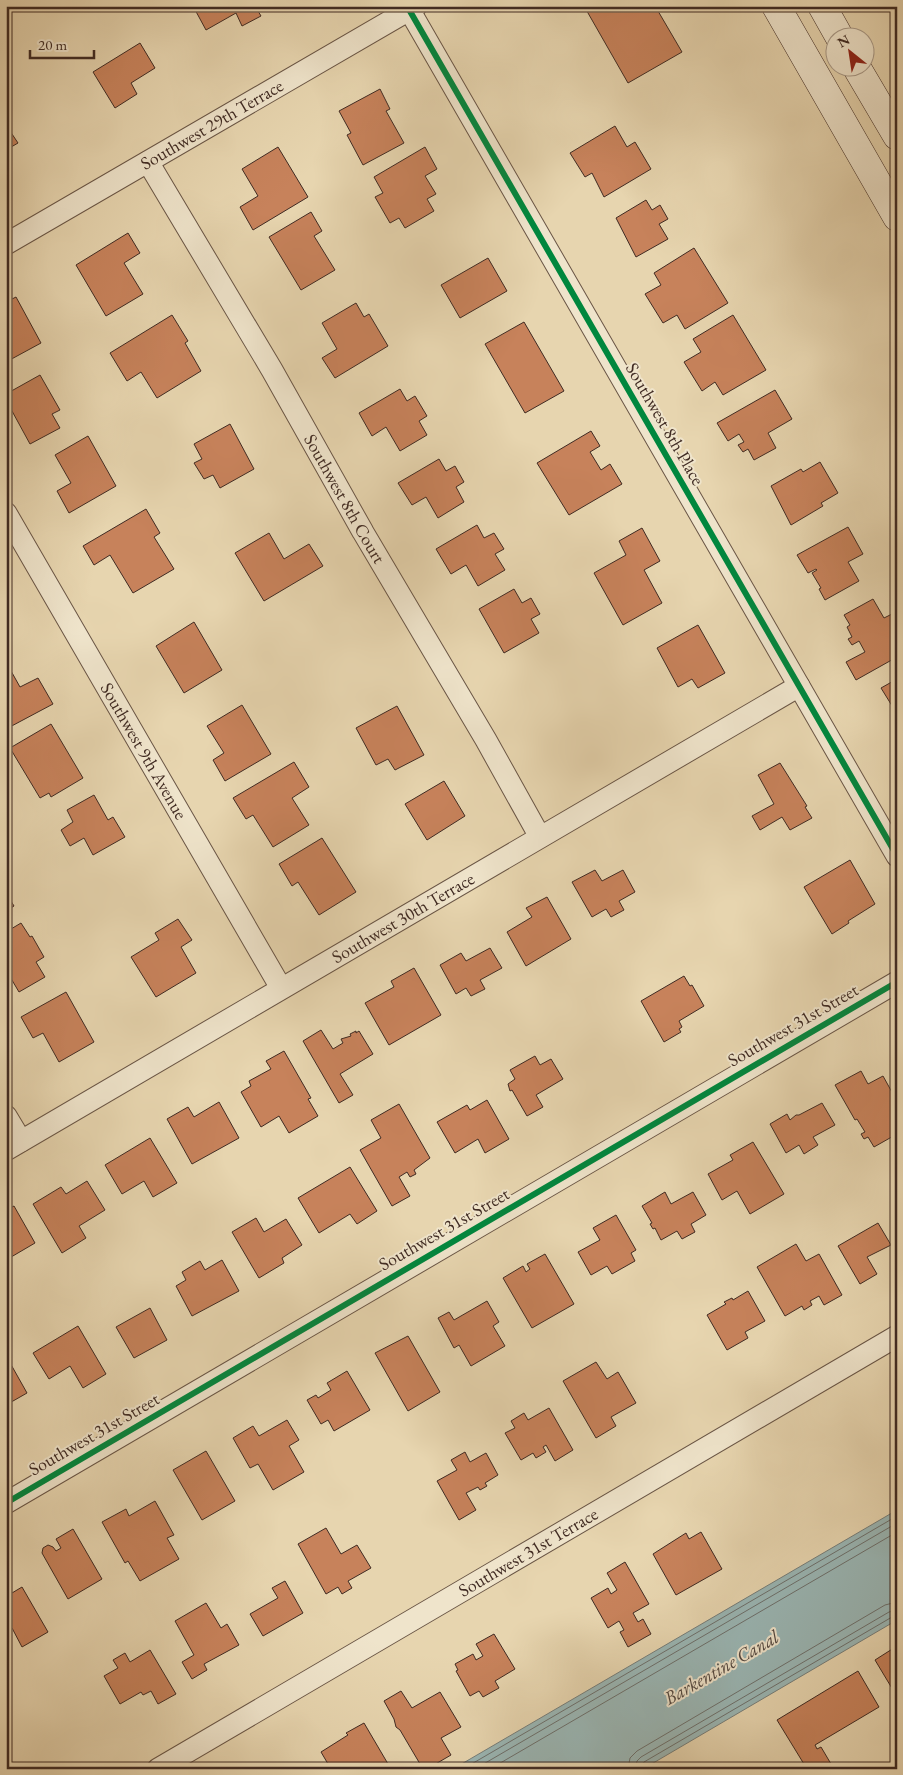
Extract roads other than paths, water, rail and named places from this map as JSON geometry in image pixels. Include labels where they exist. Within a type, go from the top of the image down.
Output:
[{"type":"street","points":[[776,6],[897,217]]},
{"type":"street","points":[[822,6],[834,28]]},
{"type":"street","name":"Southwest 29th Terrace","points":[[6,244],[411,8]]},
{"type":"street","name":"Southwest 8th Place","points":[[411,8],[897,856]]},
{"type":"street","points":[[863,78],[897,136]]},
{"type":"street","name":"Southwest 8th Court","points":[[148,162],[272,370],[540,837]]},
{"type":"street","name":"Southwest 9th Avenue","points":[[6,514],[281,988]]},
{"type":"street","name":"Southwest 30th Terrace","points":[[14,1146],[799,686]]},
{"type":"street","name":"Southwest 31st Street","points":[[6,1503],[897,982]]},
{"type":"street","points":[[6,1116],[14,1146]]},
{"type":"street","name":"Southwest 31st Terrace","points":[[158,1769],[897,1336]]},
{"type":"water","name":"Barkentine Canal","points":[[897,1510],[897,1620],[643,1769],[453,1769]]}]
